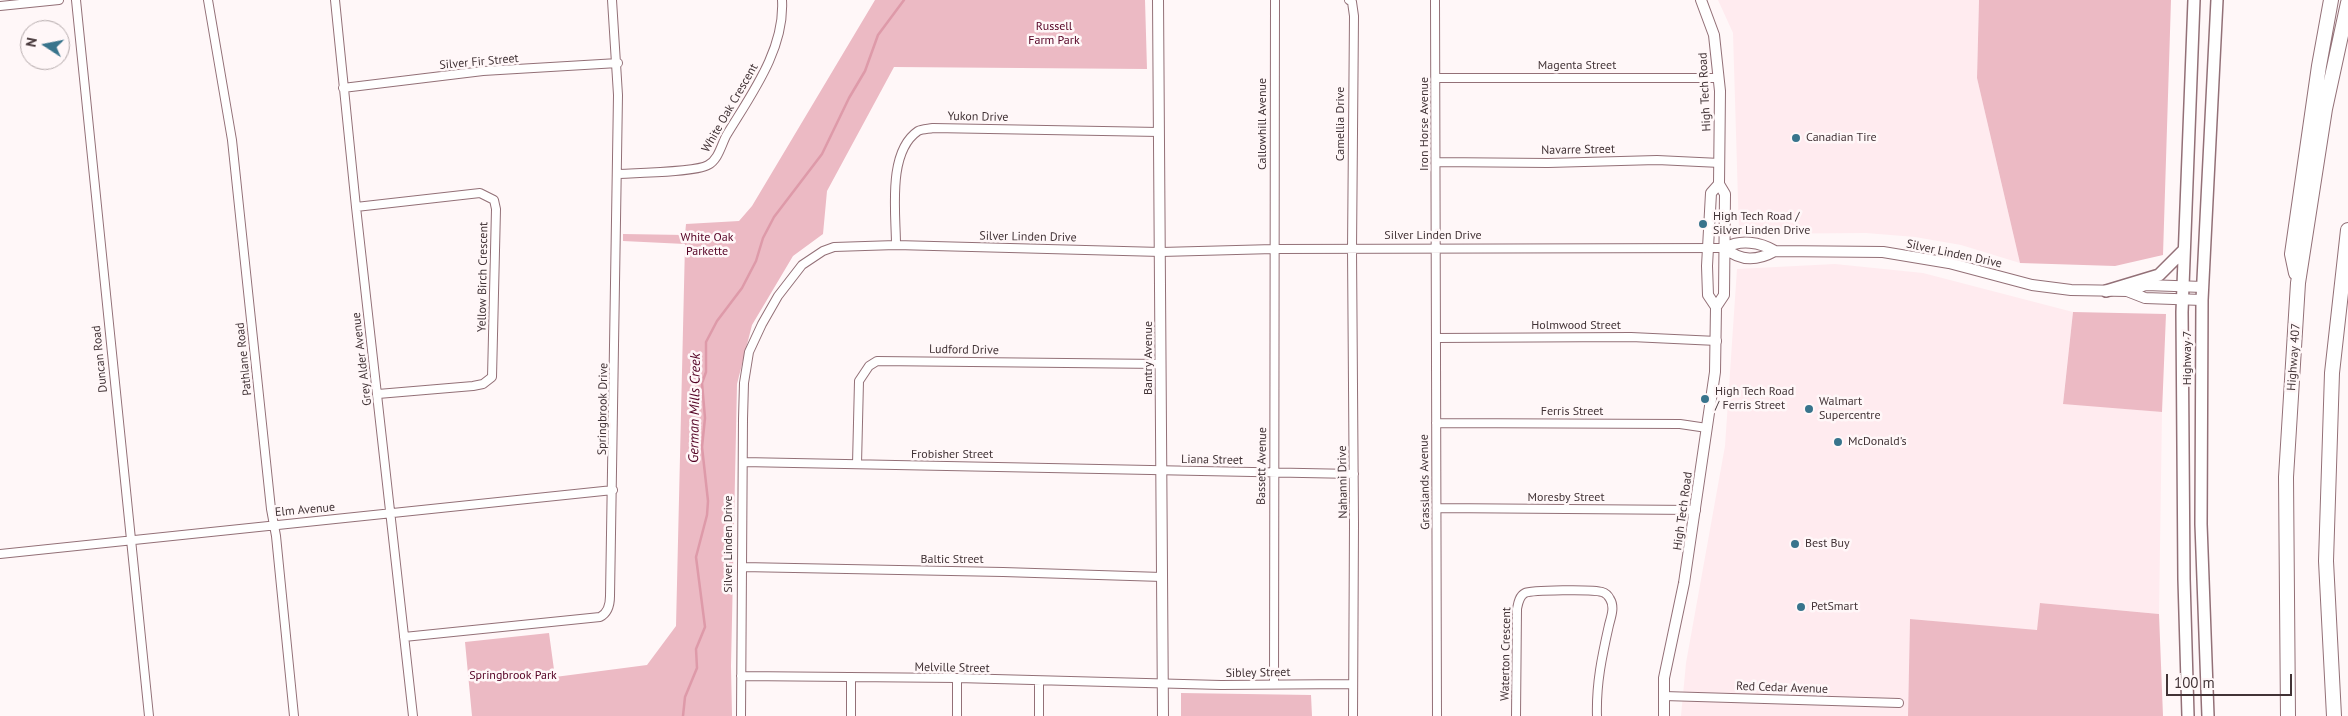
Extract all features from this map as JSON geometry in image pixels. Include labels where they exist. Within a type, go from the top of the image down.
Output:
[{"type":"highway","points":[[2298,283],[2292,254],[2319,66],[2331,0]]},
{"type":"highway","name":"Highway 407","points":[[2288,716],[2286,477],[2298,283],[2325,109],[2348,3]]},
{"type":"highway","points":[[2334,716],[2326,561],[2332,374],[2348,230]]},
{"type":"main road","name":"Highway 7","points":[[2188,716],[2183,553],[2182,298],[2194,0]]},
{"type":"main road","name":"Highway 7","points":[[2208,716],[2201,524],[2202,300],[2217,0]]},
{"type":"main road","points":[[2106,291],[2159,275],[2184,250]]},
{"type":"street","points":[[0,6],[59,0]]},
{"type":"street","name":"Duncan Road","points":[[76,0],[149,716]]},
{"type":"street","name":"Pathlane Road","points":[[208,0],[232,140],[294,716]]},
{"type":"street","name":"Grey Alder Avenue","points":[[335,0],[356,207],[378,394],[389,514],[413,716]]},
{"type":"street","name":"Springbrook Drive","points":[[404,636],[592,618],[604,614],[610,596],[618,63],[612,0]]},
{"type":"street","name":"White Oak Crescent","points":[[617,174],[693,169],[709,165],[716,158],[764,72],[778,31],[782,0]]},
{"type":"street","name":"Bantry Avenue","points":[[1158,0],[1163,716]]},
{"type":"street","name":"Callowhill Avenue","points":[[1274,249],[1275,0]]},
{"type":"street","name":"Camellia Drive","points":[[1349,0],[1352,2],[1354,16],[1352,248]]},
{"type":"street","name":"Iron Horse Avenue","points":[[1435,0],[1436,248]]},
{"type":"street","name":"High Tech Road","points":[[1701,0],[1714,36],[1718,78],[1719,184],[1725,194],[1724,295],[1716,307]]},
{"type":"street","name":"Silver Fir Street","points":[[344,88],[483,71],[618,63]]},
{"type":"street","name":"Magenta Street","points":[[1436,78],[1718,78]]},
{"type":"street","name":"Yukon Drive","points":[[896,245],[897,165],[910,138],[920,130],[962,128],[1160,132]]},
{"type":"street","name":"Navarre Street","points":[[1436,162],[1657,160],[1720,163]]},
{"type":"street","name":"High Tech Road","points":[[1664,716],[1664,678],[1684,583],[1715,372],[1717,341],[1716,307],[1708,295],[1708,249],[1711,193],[1719,184]]},
{"type":"street","name":"Yellow Birch Crescent","points":[[356,207],[480,193],[494,200],[496,208],[494,368],[492,377],[483,384],[473,386],[378,394]]},
{"type":"street","name":"Silver Linden Drive","points":[[741,716],[744,383],[749,352],[762,324],[793,275],[802,265],[823,251],[834,247],[896,245],[1161,252],[1352,248],[1708,249],[1725,248],[1734,242],[1764,244],[1775,251]]},
{"type":"street","name":"Nahanni Drive","points":[[1352,248],[1354,474],[1353,716]]},
{"type":"street","name":"Grasslands Avenue","points":[[1436,248],[1437,716]]},
{"type":"street","name":"Silver Linden Drive","points":[[1725,248],[1736,257],[1762,258],[1775,251],[1883,252],[1949,263],[2032,285],[2071,290],[2127,291],[2146,285],[2203,287]]},
{"type":"street","name":"Bassett Avenue","points":[[1274,249],[1274,684]]},
{"type":"street","name":"Silver Linden Drive","points":[[2127,291],[2145,298],[2202,300]]},
{"type":"street","name":"Holmwood Street","points":[[1436,338],[1631,337],[1717,341]]},
{"type":"street","name":"Ludford Drive","points":[[857,464],[860,381],[869,366],[877,361],[1162,364]]},
{"type":"street","name":"Ferris Street","points":[[1436,423],[1667,423],[1707,428]]},
{"type":"street","name":"Frobisher Street","points":[[743,462],[1161,470]]},
{"type":"street","name":"Liana Street","points":[[1161,470],[1354,474]]},
{"type":"street","name":"Elm Avenue","points":[[0,554],[613,490]]},
{"type":"street","name":"Moresby Street","points":[[1437,508],[1696,510]]},
{"type":"street","name":"Baltic Street","points":[[742,567],[1162,577]]},
{"type":"street","name":"Waterton Crescent","points":[[1516,716],[1517,610],[1521,596],[1526,592],[1578,590],[1600,591],[1607,594],[1612,601],[1612,612],[1598,671],[1597,716]]},
{"type":"street","name":"Melville Street","points":[[741,676],[957,678],[1039,682],[1163,684]]},
{"type":"street","points":[[851,678],[851,716]]},
{"type":"street","points":[[957,678],[957,716]]},
{"type":"street","points":[[1039,682],[1039,716]]},
{"type":"street","name":"Sibley Street","points":[[1163,684],[1353,684]]},
{"type":"street","name":"Red Cedar Avenue","points":[[1664,696],[1898,703]]},
{"type":"shaded area","points":[[1718,0],[1979,0],[1977,78],[2020,263],[1961,245],[1915,237],[1866,233],[1739,234],[1733,33]]},
{"type":"shaded area","points":[[1835,264],[1923,273],[2073,312],[2063,403],[2162,412],[2159,614],[2041,603],[2037,631],[1910,619],[1908,716],[1681,716],[1686,663],[1725,446],[1737,269]]},
{"type":"green space","points":[[875,0],[1145,0],[1147,69],[894,67],[827,191],[823,234],[793,256],[752,325],[737,384],[731,666],[732,716],[472,716],[465,642],[549,633],[555,677],[647,665],[676,626],[685,244],[623,241],[623,234],[685,235],[686,224],[739,221],[752,206]]},
{"type":"green space","points":[[1979,0],[2171,0],[2163,255],[2115,266],[2020,263],[1977,78]]},
{"type":"green space","points":[[2073,312],[2166,314],[2162,412],[2063,404]]},
{"type":"green space","points":[[2040,603],[2159,614],[2163,716],[1908,716],[1910,619],[2037,630]]},
{"type":"green space","points":[[1181,693],[1311,695],[1312,716],[1181,716]]},
{"type":"waterway","name":"German Mills Creek","points":[[683,716],[685,697],[697,668],[696,649],[705,627],[696,557],[707,515],[708,501],[702,447],[705,418],[702,383],[706,372],[706,342],[717,321],[742,288],[756,261],[763,238],[774,217],[822,154],[849,98],[865,71],[878,35],[904,0]]},
{"type":"place","name":"Canadian Tire","points":[[1796,138]]},
{"type":"place","name":"High Tech Road / Silver Linden Drive","points":[[1703,224]]},
{"type":"place","name":"High Tech Road / Ferris Street","points":[[1705,399]]},
{"type":"place","name":"Walmart Supercentre","points":[[1809,409]]},
{"type":"place","name":"McDonald's","points":[[1838,442]]},
{"type":"place","name":"Best Buy","points":[[1795,544]]},
{"type":"place","name":"PetSmart","points":[[1801,607]]},
{"type":"park label","name":"Russell Farm Park","points":[[1054,34]]},
{"type":"park label","name":"White Oak Parkette","points":[[707,245]]},
{"type":"park label","name":"Springbrook Park","points":[[513,676]]}]
